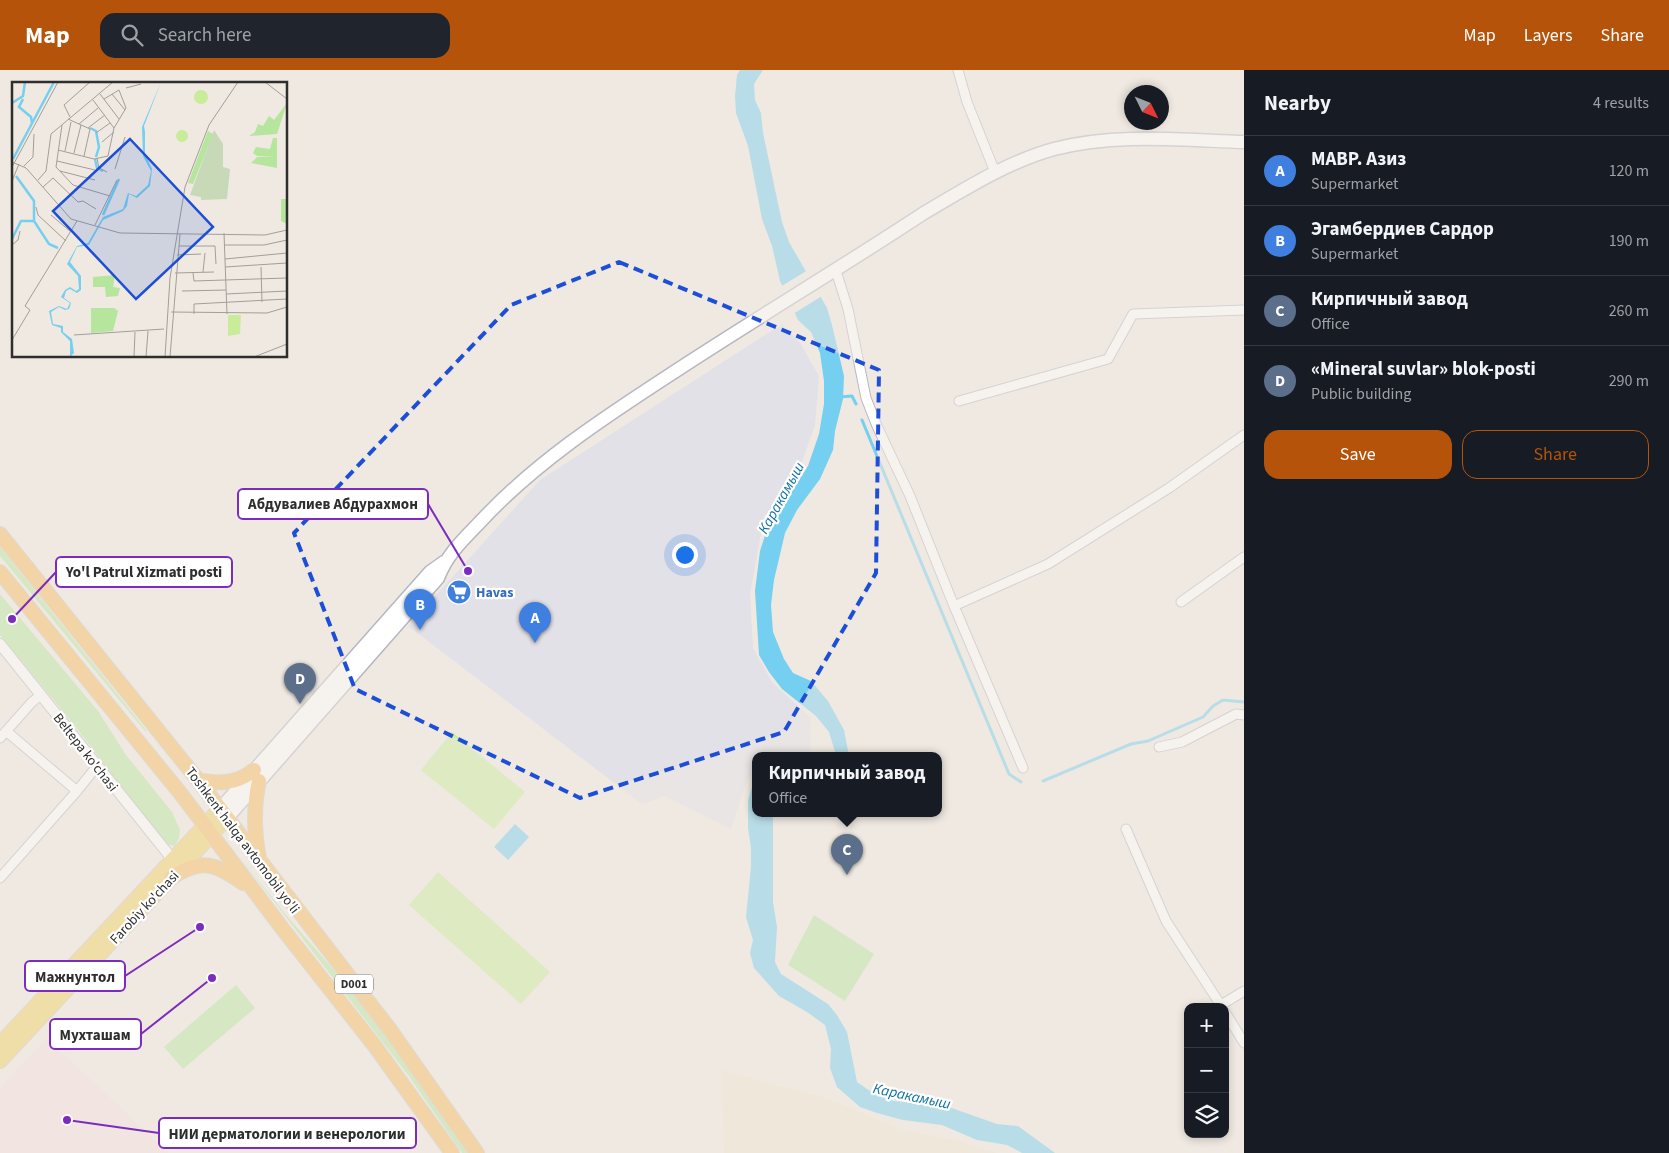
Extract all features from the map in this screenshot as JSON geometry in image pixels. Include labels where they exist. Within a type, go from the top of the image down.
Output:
[{"type":"highway","name":"Toshkent halqa avtomobil yo'li","points":[[0,534],[198,780],[391,1031],[477,1153]]},
{"type":"highway","name":"Toshkent halqa avtomobil yo'li","points":[[0,572],[181,794],[374,1045],[452,1153]]},
{"type":"highway","points":[[198,780],[216,783],[256,776],[254,820],[260,862]]},
{"type":"highway","points":[[171,878],[195,865],[208,866],[227,872],[253,889]]},
{"type":"main road","points":[[223,813],[438,578],[444,562],[492,509],[538,468],[609,414],[836,271],[924,213],[995,172],[1046,152],[1094,141],[1244,142]]},
{"type":"main road","name":"Farobiy ko'chasi","points":[[0,1061],[171,878],[223,813]]},
{"type":"main road","name":"Farobiy ko'chasi","points":[[0,1044],[172,860],[208,830]]},
{"type":"street","points":[[958,70],[968,102],[995,172]]},
{"type":"street","points":[[836,271],[848,309],[866,398],[910,496],[954,606],[1023,768]]},
{"type":"street","points":[[959,401],[1108,359],[1133,314],[1244,310]]},
{"type":"street","points":[[954,606],[1048,564],[1169,488],[1244,435]]},
{"type":"street","points":[[1180,602],[1244,557]]},
{"type":"street","name":"Beltepa ko'chasi","points":[[0,644],[172,860]]},
{"type":"street","points":[[41,695],[32,702],[3,734],[77,791]]},
{"type":"street","points":[[1159,747],[1182,742],[1236,714],[1244,715]]},
{"type":"street","points":[[0,878],[77,791],[96,766]]},
{"type":"street","points":[[1126,829],[1166,921],[1220,1003]]},
{"type":"street","points":[[1229,1003],[1244,991]]},
{"type":"street","points":[[1229,1018],[1244,1043]]},
{"type":"highlighted area","points":[[619,262],[879,370],[876,573],[784,732],[580,798],[355,689],[294,533],[511,305]]},
{"type":"shaded area","points":[[782,324],[801,344],[819,376],[815,425],[797,476],[764,517],[750,594],[753,648],[772,682],[811,718],[810,752],[752,752],[752,775],[748,778],[731,829],[664,796],[642,804],[408,626],[540,480]]},
{"type":"shaded area","points":[[47,1038],[168,1153],[0,1153],[0,1088]]},
{"type":"shaded area","points":[[721,1070],[824,1097],[904,1130],[956,1140],[997,1153],[724,1153]]},
{"type":"green space","points":[[0,547],[147,731],[145,731],[0,556]]},
{"type":"green space","points":[[0,594],[98,711],[126,755],[172,812],[180,830],[175,846],[165,844],[79,731],[0,635]]},
{"type":"green space","points":[[452,732],[525,792],[494,829],[421,770]]},
{"type":"green space","points":[[238,855],[286,915],[346,984],[413,1072],[469,1153],[462,1153],[408,1075]]},
{"type":"green space","points":[[438,872],[550,972],[521,1004],[409,905]]},
{"type":"green space","points":[[814,915],[874,954],[845,1001],[788,965]]},
{"type":"green space","points":[[236,985],[255,1008],[183,1069],[164,1047]]},
{"type":"water","points":[[740,70],[763,70],[754,84],[755,100],[761,113],[763,133],[782,222],[789,242],[827,308],[844,376],[843,399],[835,431],[833,450],[820,479],[797,510],[785,533],[774,580],[771,605],[773,632],[784,659],[793,673],[811,681],[828,701],[844,730],[848,752],[835,752],[829,732],[816,716],[782,689],[759,655],[755,591],[760,551],[773,511],[791,493],[808,466],[819,434],[824,404],[824,381],[820,353],[811,332],[798,320],[780,281],[772,246],[762,219],[748,146],[736,113],[737,75]]},
{"type":"water","points":[[752,787],[752,817],[773,817],[773,902],[777,927],[775,962],[781,974],[828,1004],[837,1015],[847,1032],[857,1082],[873,1093],[894,1101],[946,1106],[997,1124],[1018,1126],[1055,1153],[1022,1153],[1007,1145],[977,1140],[942,1125],[903,1120],[877,1113],[860,1107],[837,1087],[830,1068],[831,1049],[825,1025],[779,996],[754,968],[750,953],[753,940],[746,917],[751,867],[748,800]]},
{"type":"water","points":[[515,824],[529,837],[508,860],[494,847]]},
{"type":"pier","points":[[808,270],[822,296],[793,314],[780,287]]},
{"type":"waterway","points":[[839,397],[852,396],[856,404]]},
{"type":"waterway","points":[[862,420],[1009,774],[1021,782]]},
{"type":"waterway","points":[[1043,781],[1131,744],[1148,741],[1203,717],[1213,706],[1223,700],[1244,702]]},
{"type":"place","name":"Абдувалиев Абдурахмон","points":[[468,571]]},
{"type":"place","name":"Havas","points":[[459,592]]},
{"type":"place","name":"Yo'l Patrul Xizmati posti","points":[[12,619]]},
{"type":"place","name":"Эгамбердиев Сардор","points":[[420,630]]},
{"type":"place","name":"МАВР. Азиз","points":[[535,643]]},
{"type":"place","name":"«Mineral suvlar» blok-posti","points":[[300,704]]},
{"type":"place","name":"Кирпичный завод","points":[[847,875]]},
{"type":"place","name":"Мажнунтол","points":[[200,927]]},
{"type":"place","name":"Мухташам","points":[[212,978]]},
{"type":"place","name":"НИИ дерматологии и венерологии","points":[[67,1120]]},
{"type":"water label","name":"Каракамыш","points":[[781,498]]},
{"type":"water label","name":"Каракамыш","points":[[912,1096]]}]
